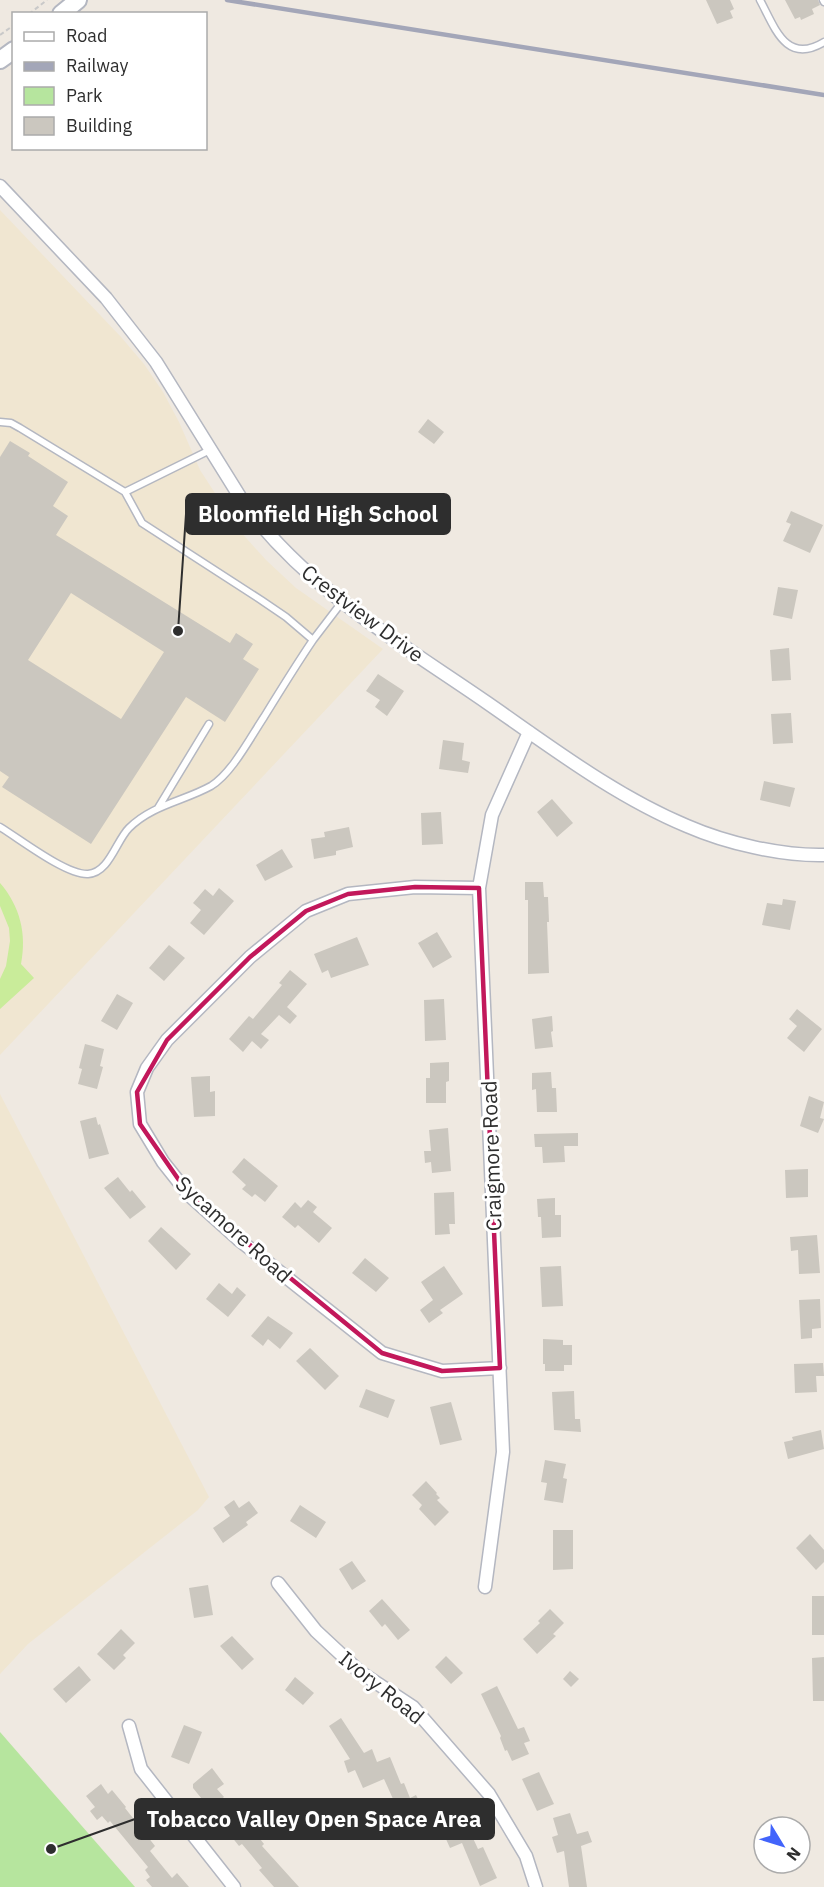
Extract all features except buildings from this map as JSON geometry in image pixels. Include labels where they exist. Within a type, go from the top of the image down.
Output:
[{"type":"main road","points":[[63,12],[78,0]]},
{"type":"street","name":"Crestview Drive","points":[[0,186],[106,298],[156,362],[245,505],[262,527],[282,550],[342,602],[529,732],[628,797],[687,826],[734,842],[768,849],[824,855]]},
{"type":"street","name":"Craigmore Road","points":[[485,1587],[503,1452],[479,888],[492,815],[529,732]]},
{"type":"street","name":"Sycamore Road","points":[[479,888],[415,887],[348,894],[306,911],[250,957],[167,1040],[147,1068],[137,1092],[140,1124],[163,1162],[190,1196],[238,1239],[382,1353],[442,1371],[500,1368]]},
{"type":"street","name":"Ivory Road","points":[[278,1583],[323,1638],[360,1672],[413,1707],[489,1794],[526,1856],[536,1887]]},
{"type":"street","points":[[129,1726],[141,1768],[234,1887]]},
{"type":"lane","points":[[760,0],[781,38],[790,46],[804,50],[824,42]]},
{"type":"lane","points":[[0,422],[11,423],[20,428],[124,492],[142,523],[286,617],[313,640]]},
{"type":"lane","points":[[124,492],[210,450]]},
{"type":"lane","points":[[0,827],[66,868],[87,874],[97,872],[130,827],[158,808],[212,785],[237,759],[313,640],[342,602]]},
{"type":"lane","points":[[158,808],[209,724]]},
{"type":"path","points":[[32,12],[47,0]]},
{"type":"highlighted area","points":[[415,887],[479,888],[500,1368],[442,1371],[382,1353],[190,1196],[140,1124],[137,1092],[167,1040],[250,957],[306,911],[348,894]]},
{"type":"shaded area","points":[[0,210],[144,364],[163,392],[179,422],[200,470],[239,530],[296,588],[383,649],[0,1055]]},
{"type":"shaded area","points":[[0,1094],[209,1497],[198,1510],[28,1644],[0,1674]]},
{"type":"green space","points":[[0,883],[13,901],[20,921],[23,942],[21,964],[34,978],[0,1009],[0,979],[6,966],[10,941],[9,928],[0,906]]},
{"type":"green space","points":[[0,1732],[135,1887],[0,1887]]},
{"type":"railway","points":[[227,0],[824,95]]},
{"type":"place","name":"Bloomfield High School","points":[[178,631]]},
{"type":"place","name":"Tobacco Valley Open Space Area","points":[[51,1849]]}]
